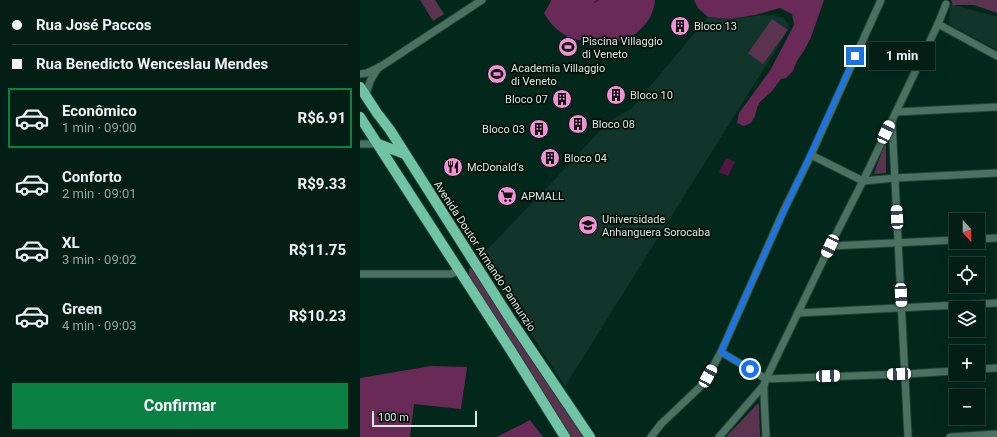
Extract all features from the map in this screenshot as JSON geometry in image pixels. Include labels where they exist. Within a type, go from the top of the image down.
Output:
[{"type":"main road","name":"Avenida Doutor Armando Pannunzio","points":[[360,87],[390,130],[509,317],[590,437]]},
{"type":"main road","points":[[360,117],[565,437]]},
{"type":"main road","points":[[378,144],[405,154]]},
{"type":"main road","points":[[459,270],[472,258]]},
{"type":"street","points":[[360,74],[367,73],[380,67],[482,0]]},
{"type":"street","points":[[651,437],[661,424],[700,387],[708,376],[721,352],[784,210],[811,155],[881,0]]},
{"type":"street","points":[[718,437],[765,382],[830,246],[864,181],[946,4]]},
{"type":"street","points":[[938,24],[997,56]]},
{"type":"street","points":[[366,97],[367,88],[371,79],[380,67]]},
{"type":"street","points":[[896,112],[997,107]]},
{"type":"street","points":[[892,120],[908,437]]},
{"type":"street","points":[[360,144],[378,144]]},
{"type":"street","points":[[811,155],[864,181],[997,173]]},
{"type":"street","points":[[985,239],[997,238]]},
{"type":"street","points":[[830,246],[949,240]]},
{"type":"street","points":[[360,274],[451,274],[459,270]]},
{"type":"street","points":[[798,313],[997,303]]},
{"type":"street","points":[[721,352],[765,382],[949,371]]},
{"type":"street","points":[[985,369],[997,368]]},
{"type":"street","points":[[765,382],[764,395],[766,437]]},
{"type":"street","points":[[950,437],[997,434]]},
{"type":"shaded area","points":[[420,0],[435,0],[444,14],[433,21]]},
{"type":"shaded area","points":[[551,0],[655,0],[655,4],[648,20],[636,33],[627,39],[602,45],[570,38],[557,29],[544,13]]},
{"type":"shaded area","points":[[694,0],[824,0],[811,37],[793,71],[786,78],[781,79],[772,91],[760,102],[751,123],[744,126],[737,123],[739,113],[771,69],[794,25],[792,14],[780,8],[755,15],[730,19],[708,17],[698,8]]},
{"type":"shaded area","points":[[951,0],[997,0],[997,13],[974,5],[953,6]]},
{"type":"shaded area","points":[[951,4],[997,17],[997,50],[949,24]]},
{"type":"shaded area","name":"Universidade Anhanguera Sorocaba","points":[[773,15],[784,18],[790,27],[565,386],[480,257],[607,123],[632,108],[708,17],[730,19]]},
{"type":"shaded area","points":[[772,19],[788,30],[763,64],[748,53]]},
{"type":"shaded area","points":[[886,139],[886,173],[874,174]]},
{"type":"shaded area","points":[[726,158],[735,162],[728,176],[719,172]]},
{"type":"shaded area","points":[[473,267],[584,437],[570,437],[469,275],[469,269]]},
{"type":"shaded area","points":[[431,366],[467,367],[461,409],[414,404],[410,437],[360,437],[360,378]]},
{"type":"shaded area","points":[[758,403],[760,437],[726,437]]},
{"type":"shaded area","points":[[530,420],[543,437],[497,437]]},
{"type":"place","name":"Bloco 13","points":[[680,26]]},
{"type":"place","name":"Piscina Villaggio di Veneto","points":[[568,47]]},
{"type":"place","name":"Academia Villaggio di Veneto","points":[[497,74]]},
{"type":"place","name":"Bloco 10","points":[[616,95]]},
{"type":"place","name":"Bloco 07","points":[[562,99]]},
{"type":"place","name":"Bloco 08","points":[[578,124]]},
{"type":"place","name":"Bloco 03","points":[[539,129]]},
{"type":"place","name":"Bloco 04","points":[[550,158]]},
{"type":"place","name":"McDonald's","points":[[453,167]]},
{"type":"place","name":"APMALL","points":[[507,196]]},
{"type":"place","name":"Universidade Anhanguera Sorocaba","points":[[588,225]]},
{"type":"route","points":[[750,369],[721,352],[855,56]]}]
